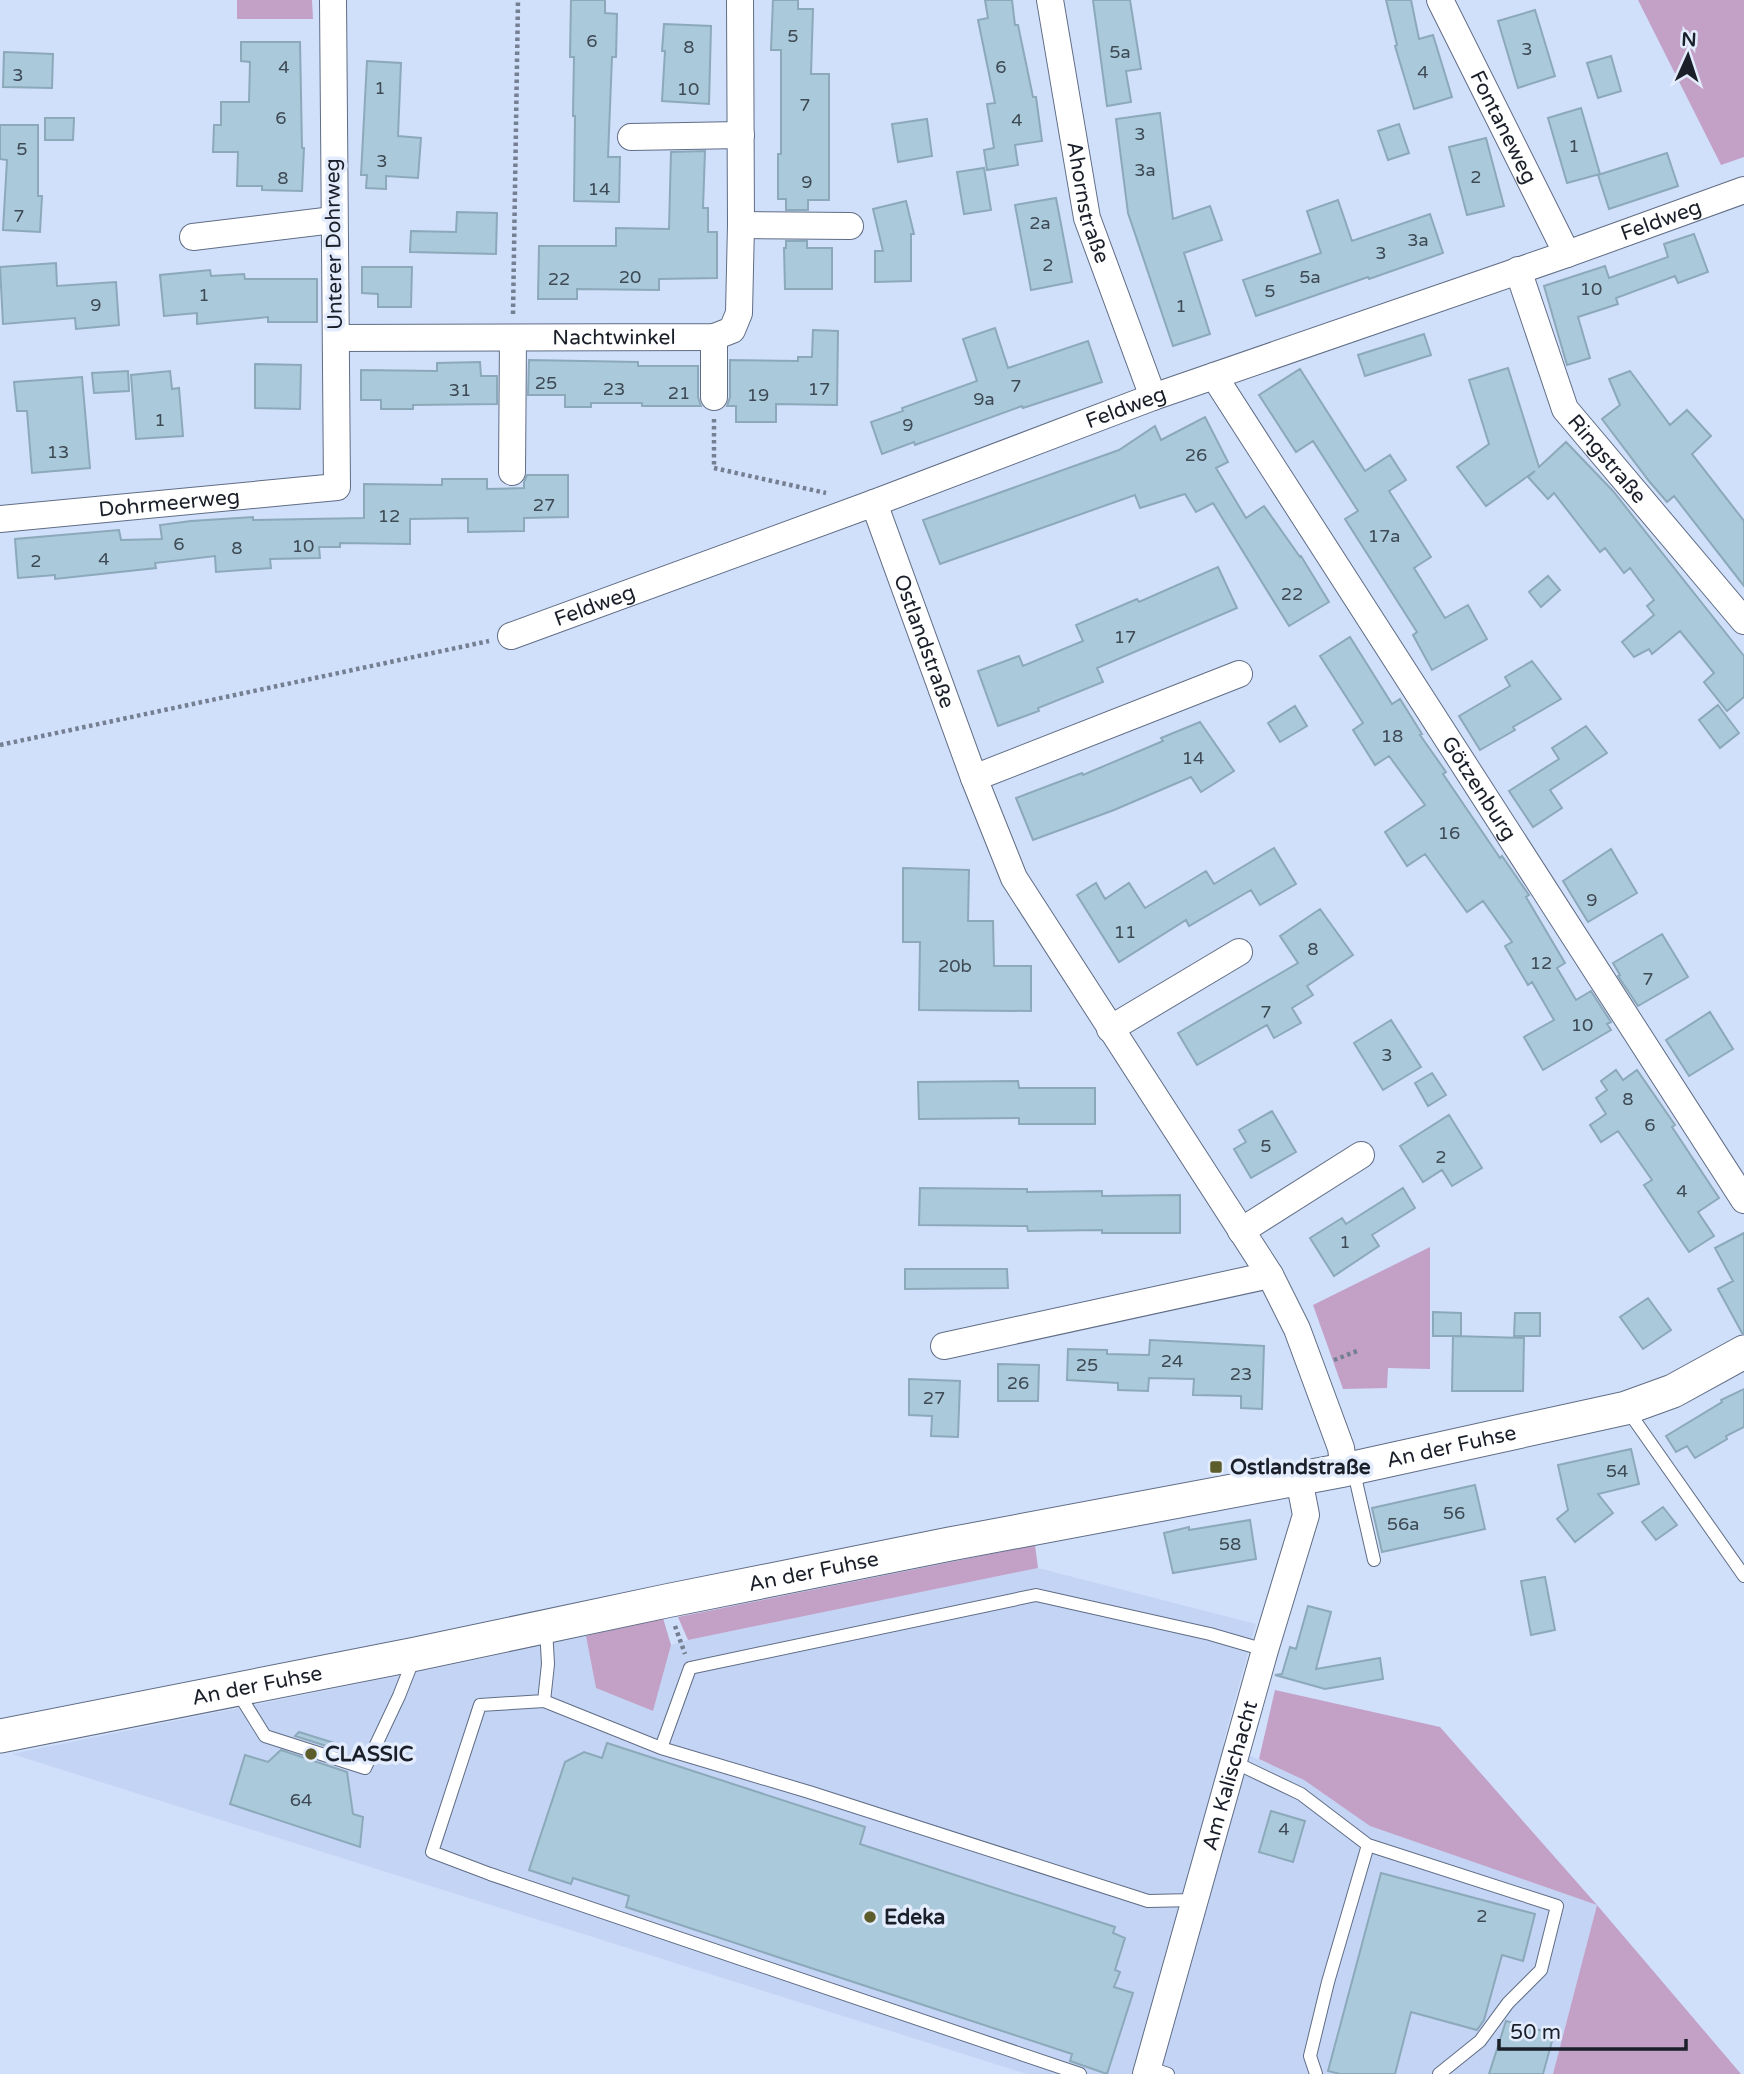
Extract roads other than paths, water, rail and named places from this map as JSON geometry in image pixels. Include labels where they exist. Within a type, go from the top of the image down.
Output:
[{"type":"street","name":"Unterer Dohrweg","points":[[333,0],[337,487]]},
{"type":"street","points":[[714,397],[715,337],[732,330],[739,313],[740,0]]},
{"type":"street","name":"Ahornstraße","points":[[1051,0],[1087,218],[1153,397]]},
{"type":"street","name":"Fontaneweg","points":[[1440,0],[1567,254]]},
{"type":"street","points":[[631,137],[741,135]]},
{"type":"street","name":"Feldweg","points":[[511,636],[1153,397],[1744,190]]},
{"type":"street","points":[[192,237],[334,220]]},
{"type":"street","points":[[741,225],[850,226]]},
{"type":"street","name":"Ringstraße","points":[[1518,270],[1565,410],[1744,621]]},
{"type":"street","name":"Nachtwinkel","points":[[335,338],[715,337]]},
{"type":"street","points":[[512,472],[513,338]]},
{"type":"street","name":"Götzenburg","points":[[1214,376],[1744,1200]]},
{"type":"street","name":"Dohrmeerweg","points":[[0,519],[337,487]]},
{"type":"street","name":"Ostlandstraße","points":[[874,503],[974,778],[1014,878],[1270,1275],[1297,1329],[1348,1469]]},
{"type":"street","points":[[974,778],[1240,674]]},
{"type":"street","points":[[1110,1029],[1239,952]]},
{"type":"street","points":[[1241,1231],[1361,1155]]},
{"type":"street","points":[[944,1346],[1270,1275]]},
{"type":"street","name":"An der Fuhse","points":[[0,1736],[923,1549],[1299,1479],[1626,1408],[1673,1391],[1744,1352]]},
{"type":"street","name":"Am Kalischacht","points":[[1154,2072],[1194,1900],[1306,1515],[1299,1479]]},
{"type":"lane","points":[[1626,1408],[1744,1576]]},
{"type":"lane","points":[[1348,1469],[1374,1560]]},
{"type":"lane","points":[[661,1748],[690,1668],[1035,1595],[1210,1634],[1265,1650]]},
{"type":"lane","points":[[544,1700],[548,1664],[546,1627]]},
{"type":"lane","points":[[236,1689],[265,1736],[365,1768],[399,1696],[415,1654]]},
{"type":"lane","points":[[1080,2074],[432,1852],[480,1705],[544,1700],[661,1748],[1147,1901],[1194,1900]]},
{"type":"lane","points":[[1234,1762],[1301,1794],[1368,1845],[1557,1906],[1541,1970],[1508,2003],[1480,2041],[1439,2074]]},
{"type":"lane","points":[[1316,2074],[1310,2056],[1328,1982],[1368,1845]]},
{"type":"place","name":"Ostlandstraße","points":[[1216,1467]]},
{"type":"place","name":"CLASSIC","points":[[311,1754]]},
{"type":"place","name":"Edeka","points":[[870,1917]]}]
